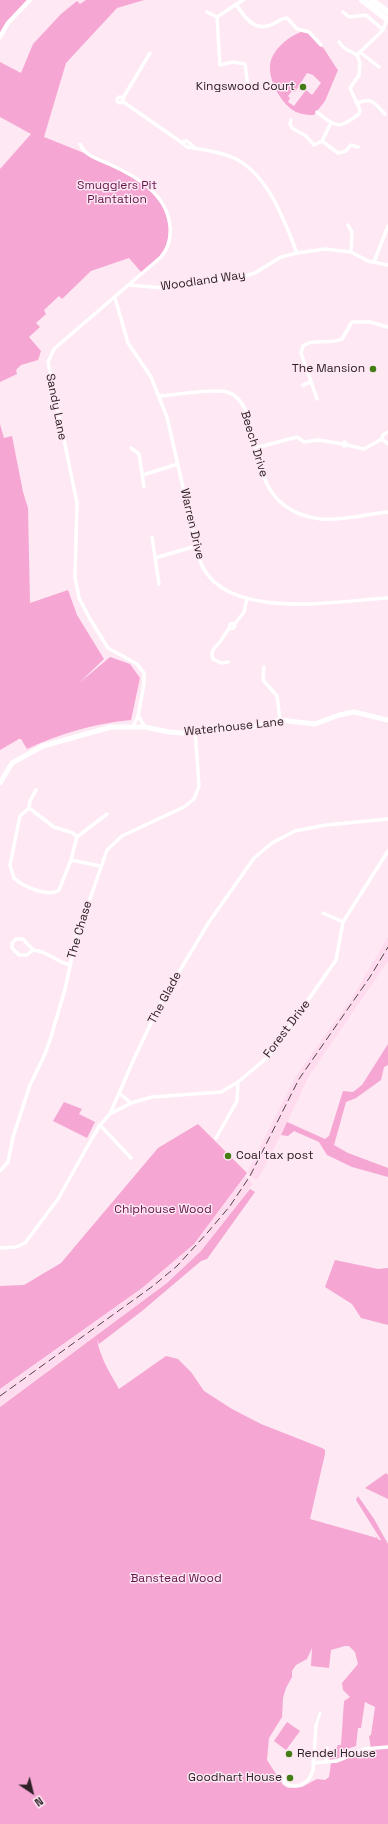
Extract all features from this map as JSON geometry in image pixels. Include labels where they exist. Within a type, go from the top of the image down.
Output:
[{"type":"highway","points":[[362,0],[388,19]]},
{"type":"highway","points":[[372,0],[388,12]]},
{"type":"main road","name":"Waterhouse Lane","points":[[0,783],[9,766],[14,761],[43,746],[98,730],[132,726],[176,733],[226,727],[253,727],[280,720],[315,724],[339,714],[354,712],[388,720]]},
{"type":"street","points":[[0,37],[8,23],[30,0]]},
{"type":"street","points":[[217,17],[243,0]]},
{"type":"street","points":[[236,4],[245,18],[253,24],[268,26],[287,18],[297,29],[309,32],[321,45]]},
{"type":"street","points":[[207,12],[217,17]]},
{"type":"street","points":[[343,12],[349,16],[366,15],[383,30]]},
{"type":"street","points":[[217,17],[220,65]]},
{"type":"street","points":[[358,54],[383,30],[388,19]]},
{"type":"street","points":[[339,42],[344,48],[358,54],[379,67]]},
{"type":"street","points":[[150,53],[123,100],[181,142],[185,147],[194,147],[236,159],[264,183],[297,253]]},
{"type":"street","points":[[317,112],[336,126],[343,125],[357,116],[360,111],[350,86],[358,76],[360,63],[358,54]]},
{"type":"street","points":[[214,67],[233,62],[245,64],[248,87]]},
{"type":"street","points":[[357,103],[365,100],[371,100],[384,114]]},
{"type":"street","points":[[291,120],[290,124],[292,128],[306,136],[313,144],[316,145],[322,141],[331,123]]},
{"type":"street","points":[[322,141],[338,153],[346,151],[351,145],[358,147]]},
{"type":"street","name":"Sandy Lane","points":[[80,144],[89,155],[132,175],[155,193],[165,207],[170,227],[169,244],[161,257],[54,349],[48,358],[48,366],[77,503],[75,585],[84,609],[108,648],[137,664],[144,673],[144,684],[138,716],[132,726]]},
{"type":"street","points":[[348,225],[352,232],[350,252]]},
{"type":"street","points":[[374,262],[388,226]]},
{"type":"street","name":"Woodland Way","points":[[130,285],[164,288],[242,277],[281,258],[297,253],[325,249],[350,252],[374,262],[388,265]]},
{"type":"street","name":"Warren Drive","points":[[114,298],[128,343],[149,373],[160,396],[173,438],[196,546],[203,570],[209,578],[228,591],[266,602],[295,604],[388,598]]},
{"type":"street","points":[[317,399],[301,353],[301,350],[305,344],[337,342],[345,336],[352,322],[370,322],[388,327]]},
{"type":"street","points":[[303,385],[311,382]]},
{"type":"street","name":"Beech Drive","points":[[160,396],[218,391],[234,395],[239,400],[246,413],[255,448],[269,490],[283,505],[297,513],[326,519],[388,512]]},
{"type":"street","points":[[255,448],[297,437],[304,442],[318,440],[345,444],[364,449],[382,440],[383,435],[388,432]]},
{"type":"street","points":[[382,440],[388,444]]},
{"type":"street","points":[[131,448],[138,454],[144,487]]},
{"type":"street","points":[[143,475],[178,464]]},
{"type":"street","points":[[152,537],[159,584]]},
{"type":"street","points":[[155,558],[196,546]]},
{"type":"street","points":[[228,662],[218,662],[213,659],[212,654],[214,648],[230,628],[230,624],[234,625],[244,612],[248,598]]},
{"type":"street","points":[[264,667],[263,680],[278,696],[280,720]]},
{"type":"street","points":[[138,716],[145,727]]},
{"type":"street","name":"The Chase","points":[[0,1171],[8,1162],[13,1137],[30,1085],[45,1054],[51,1037],[65,989],[76,939],[100,866],[107,850],[118,838],[184,807],[194,799],[198,786],[195,730]]},
{"type":"street","points":[[36,790],[28,808],[22,814],[20,819],[10,865],[14,878],[28,887],[51,893],[57,892],[61,888],[77,837],[107,814]]},
{"type":"street","points":[[28,808],[54,827],[73,833],[77,837]]},
{"type":"street","name":"The Glade","points":[[0,1248],[16,1247],[28,1239],[58,1199],[100,1125],[110,1114],[161,1002],[209,922],[254,858],[272,843],[295,831],[326,825],[388,819]]},
{"type":"street","name":"Forest Drive","points":[[110,1114],[130,1103],[152,1097],[221,1092],[238,1082],[269,1056],[336,960],[343,922],[388,851]]},
{"type":"street","points":[[71,860],[100,866]]},
{"type":"street","points":[[323,913],[343,922]]},
{"type":"street","points":[[33,950],[27,955],[22,956],[15,952],[12,944],[16,939],[23,939],[33,950],[47,952],[58,961],[70,964]]},
{"type":"street","points":[[216,1138],[237,1101],[238,1082]]},
{"type":"street","points":[[119,1093],[130,1103]]},
{"type":"street","points":[[100,1125],[131,1158]]},
{"type":"street","points":[[283,1776],[283,1781],[289,1786],[301,1786],[312,1774],[316,1725],[320,1713]]},
{"type":"street","points":[[313,1763],[337,1761],[364,1749],[388,1747]]},
{"type":"street","points":[[326,1762],[327,1748]]},
{"type":"shaded area","points":[[388,937],[388,961],[309,1076],[281,1135],[256,1180],[247,1173],[296,1076],[352,998]]},
{"type":"shaded area","points":[[245,1176],[253,1184],[201,1251],[167,1283],[0,1406],[0,1390],[142,1288],[194,1244]]},
{"type":"green space","points":[[0,0],[27,0],[5,24],[0,33]]},
{"type":"green space","name":"Smugglers Pit Plantation","points":[[86,0],[144,0],[117,8],[66,63],[44,137],[89,155],[132,175],[155,193],[163,203],[171,234],[167,250],[142,273],[129,258],[91,271],[62,299],[59,296],[44,310],[46,314],[36,323],[40,327],[29,337],[41,351],[38,360],[21,365],[16,370],[17,374],[0,382],[0,169],[31,134],[0,117],[0,62],[21,73],[33,44],[61,14],[77,1],[80,4]]},
{"type":"green space","points":[[305,31],[315,38],[338,70],[325,101],[314,115],[298,113],[286,104],[273,84],[271,78],[270,67],[273,55],[287,39]],"holes":[[[307,73],[313,75],[321,83],[312,95],[306,90],[294,106],[288,102],[290,98],[288,96],[292,91],[295,92]]]},
{"type":"green space","points":[[0,424],[4,438],[12,436],[23,492],[28,508],[30,603],[68,590],[77,615],[104,659],[78,684],[110,657],[130,664],[140,678],[131,720],[118,721],[78,730],[27,749],[21,739],[19,739],[0,750]]},
{"type":"green space","points":[[388,1044],[388,1065],[384,1067],[381,1080],[356,1098],[346,1102],[334,1145],[348,1153],[388,1168],[388,1177],[352,1167],[327,1155],[319,1142],[294,1131],[288,1136],[281,1135],[287,1122],[325,1139],[329,1136],[343,1091],[353,1092],[362,1085]]},
{"type":"green space","points":[[64,1102],[82,1109],[79,1114],[95,1122],[87,1138],[53,1121]]},
{"type":"green space","name":"Chiphouse Wood","points":[[198,1124],[247,1173],[194,1244],[142,1288],[0,1389],[0,1286],[24,1285],[61,1263],[158,1148]]},
{"type":"green space","name":"Banstead Wood","points":[[250,1189],[255,1192],[207,1259],[201,1261],[142,1311],[99,1344],[97,1339],[100,1353],[119,1389],[166,1356],[178,1359],[191,1372],[204,1391],[232,1409],[261,1424],[325,1450],[310,1519],[377,1538],[374,1533],[379,1540],[381,1540],[356,1500],[358,1496],[374,1519],[388,1544],[388,1824],[0,1824],[0,1407],[167,1283],[201,1251]],"holes":[[[349,1646],[355,1652],[358,1664],[342,1683],[343,1690],[350,1697],[344,1701],[341,1745],[338,1745],[335,1751],[329,1750],[330,1760],[349,1754],[347,1749],[356,1746],[358,1728],[361,1728],[365,1702],[375,1707],[371,1735],[369,1736],[371,1749],[360,1752],[336,1763],[331,1763],[329,1777],[325,1780],[317,1779],[302,1787],[288,1788],[283,1785],[267,1760],[269,1738],[282,1717],[283,1698],[292,1677],[292,1671],[296,1665],[307,1659],[312,1648],[311,1666],[329,1668],[331,1650]]]},
{"type":"green space","points":[[335,1260],[378,1269],[388,1268],[388,1325],[361,1318],[352,1304],[325,1287]]},
{"type":"green space","points":[[386,1473],[388,1475],[388,1499],[365,1488]]},
{"type":"green space","points":[[287,1722],[300,1731],[286,1750],[274,1741]]},
{"type":"railway","points":[[0,1396],[153,1286],[177,1266],[208,1232],[230,1206],[250,1176],[299,1079],[370,977],[388,947]]},
{"type":"place","name":"Kingswood Court","points":[[303,87]]},
{"type":"place","name":"The Mansion","points":[[373,369]]},
{"type":"place","name":"Coal tax post","points":[[228,1156]]},
{"type":"place","name":"Rendel House","points":[[289,1754]]},
{"type":"place","name":"Goodhart House","points":[[290,1778]]}]
